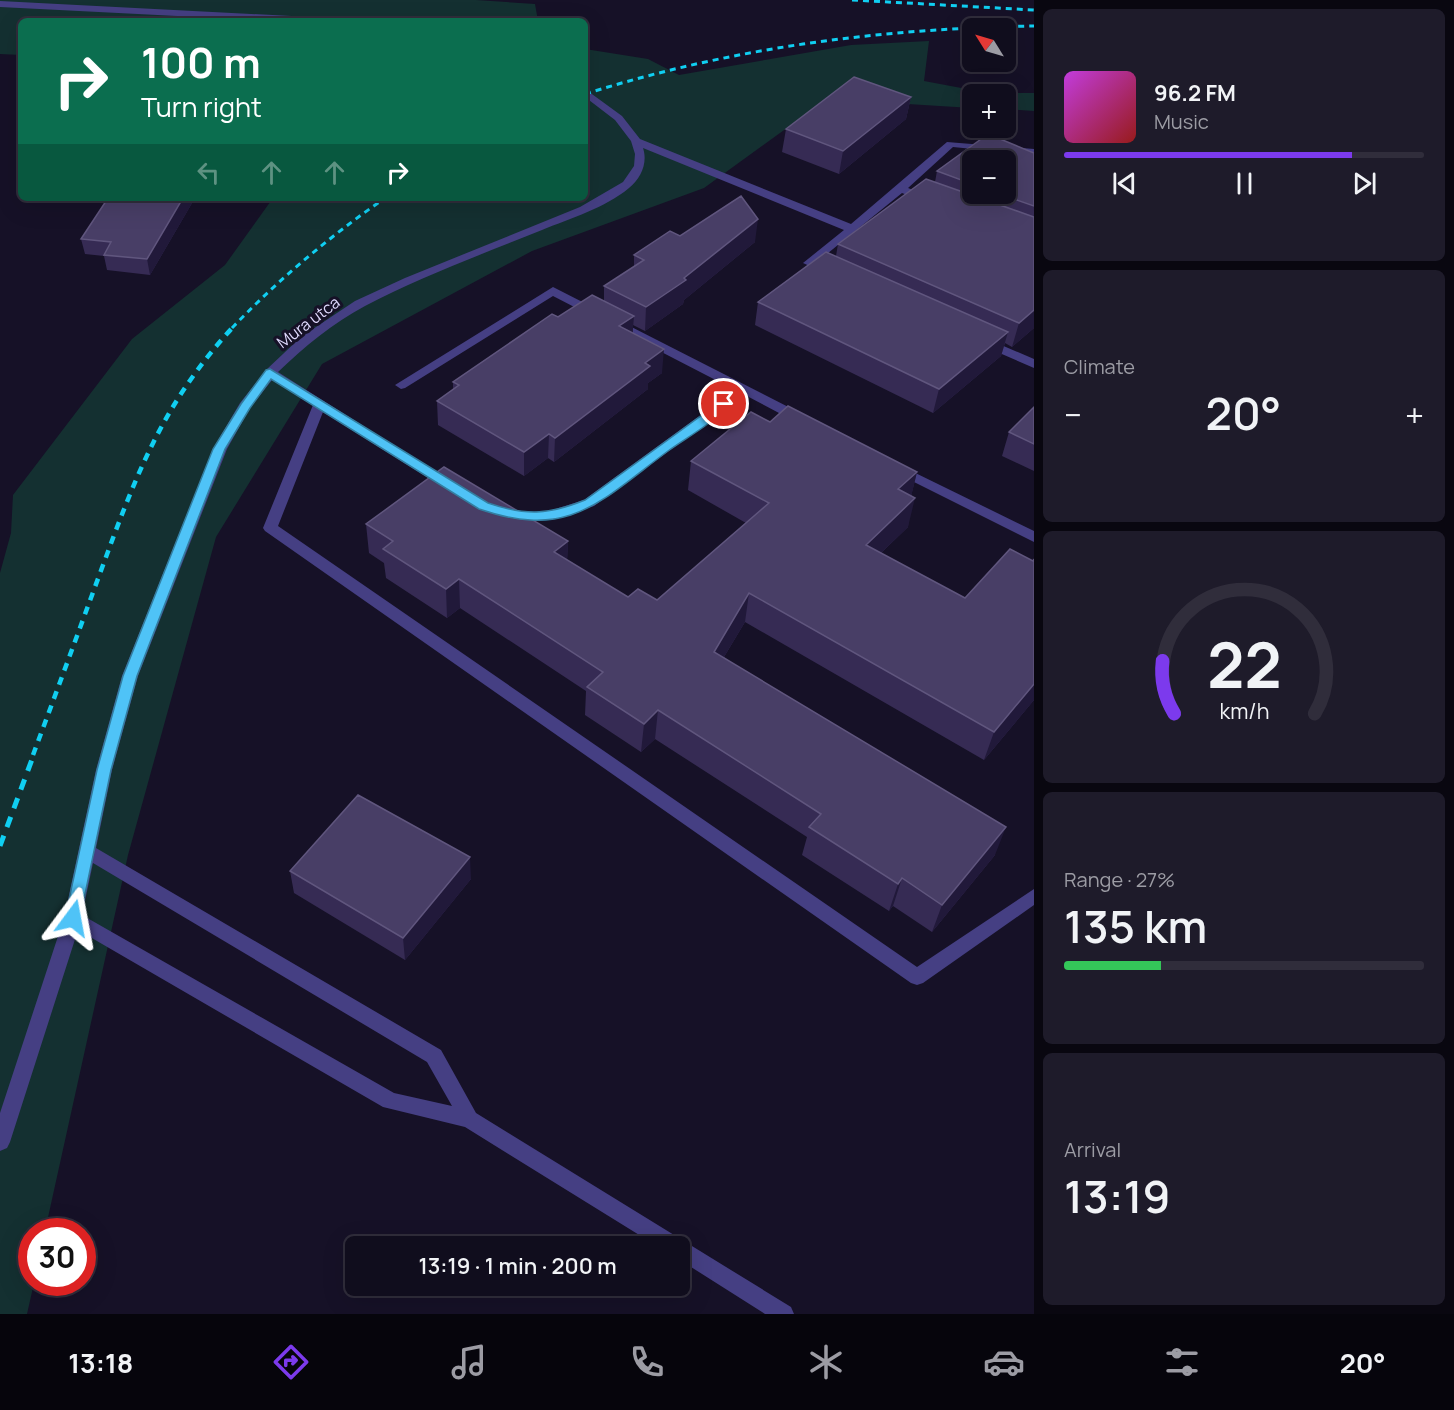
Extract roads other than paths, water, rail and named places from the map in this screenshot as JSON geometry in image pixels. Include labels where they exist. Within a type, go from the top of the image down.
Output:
[{"type":"street","points":[[0,4],[254,18]]},
{"type":"street","points":[[588,94],[619,119],[636,141],[852,229]]},
{"type":"street","name":"Mura utca","points":[[0,1142],[73,918],[104,770],[130,676],[219,449],[245,406],[270,373],[305,340],[359,304],[409,280],[584,209],[612,195],[631,180],[640,166],[641,154],[636,141]]},
{"type":"street","points":[[841,278],[809,263],[901,189],[951,144],[1034,152]]},
{"type":"street","points":[[901,189],[934,201]]},
{"type":"street","points":[[401,385],[553,291],[816,427]]},
{"type":"street","points":[[970,335],[1034,364]]},
{"type":"street","points":[[270,373],[464,494]]},
{"type":"street","points":[[492,509],[510,515],[537,518],[564,514],[589,503],[743,390]]},
{"type":"street","points":[[319,405],[270,528],[917,977],[1034,896]]},
{"type":"street","points":[[888,464],[1034,537]]},
{"type":"street","points":[[88,852],[434,1056],[469,1119]]},
{"type":"street","points":[[73,918],[390,1101],[469,1119],[659,1236]]},
{"type":"street","points":[[690,1255],[784,1314]]},
{"type":"railway","points":[[852,0],[1034,10]]},
{"type":"railway","points":[[588,93],[696,64],[807,44],[919,31],[1034,26]]},
{"type":"railway","points":[[234,326],[305,259],[381,201]]},
{"type":"railway","points":[[33,755],[138,475],[169,414],[187,385],[234,326]]},
{"type":"railway","points":[[0,846],[34,754]]}]
